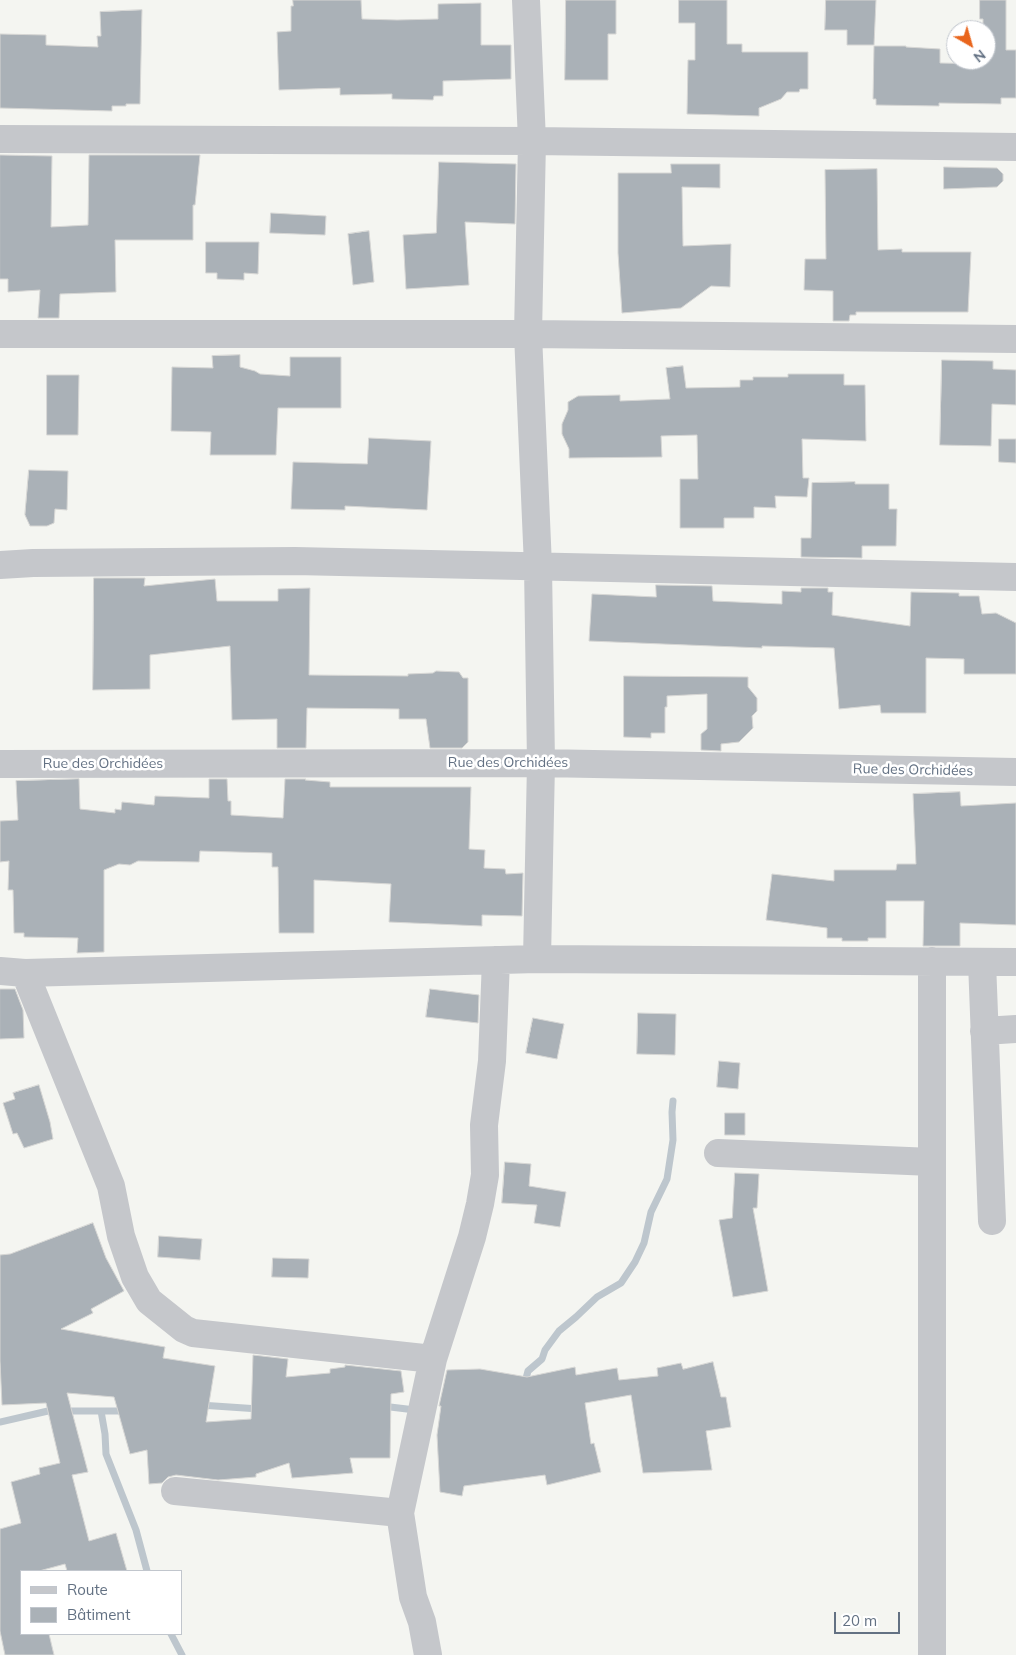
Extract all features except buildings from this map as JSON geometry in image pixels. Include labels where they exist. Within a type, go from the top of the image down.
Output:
[{"type":"street","points":[[526,0],[532,141],[528,334],[538,566],[541,763],[537,959]]},
{"type":"street","points":[[0,139],[532,141],[1016,147]]},
{"type":"street","points":[[0,334],[528,334],[1016,339]]},
{"type":"street","points":[[0,565],[295,560],[1016,577]]},
{"type":"street","name":"Rue des Orchidées","points":[[0,764],[541,763],[1016,772]]},
{"type":"street","points":[[433,1358],[193,1333],[184,1329],[149,1301],[135,1277],[126,1253],[111,1186],[12,972],[537,959],[1016,962]]},
{"type":"street","points":[[428,1655],[422,1622],[412,1597],[400,1513],[433,1358],[472,1236],[480,1204],[485,1175],[484,1125],[492,1061],[496,960]]},
{"type":"street","points":[[932,961],[932,1655]]},
{"type":"street","points":[[982,962],[992,1221]]},
{"type":"street","points":[[984,1031],[1016,1029]]},
{"type":"street","points":[[718,1153],[932,1162]]},
{"type":"street","points":[[175,1491],[400,1513]]},
{"type":"waterway","points":[[524,1386],[528,1371],[542,1359],[545,1350],[559,1331],[597,1297],[621,1283],[635,1262],[644,1243],[651,1212],[667,1179],[673,1140],[673,1101]]},
{"type":"waterway","points":[[200,1405],[259,1409]]},
{"type":"waterway","points":[[382,1406],[415,1410]]},
{"type":"waterway","points":[[0,1422],[48,1411],[101,1411],[106,1454],[136,1530],[147,1570]]},
{"type":"waterway","points":[[101,1411],[127,1411]]},
{"type":"waterway","points":[[172,1635],[182,1655]]}]
